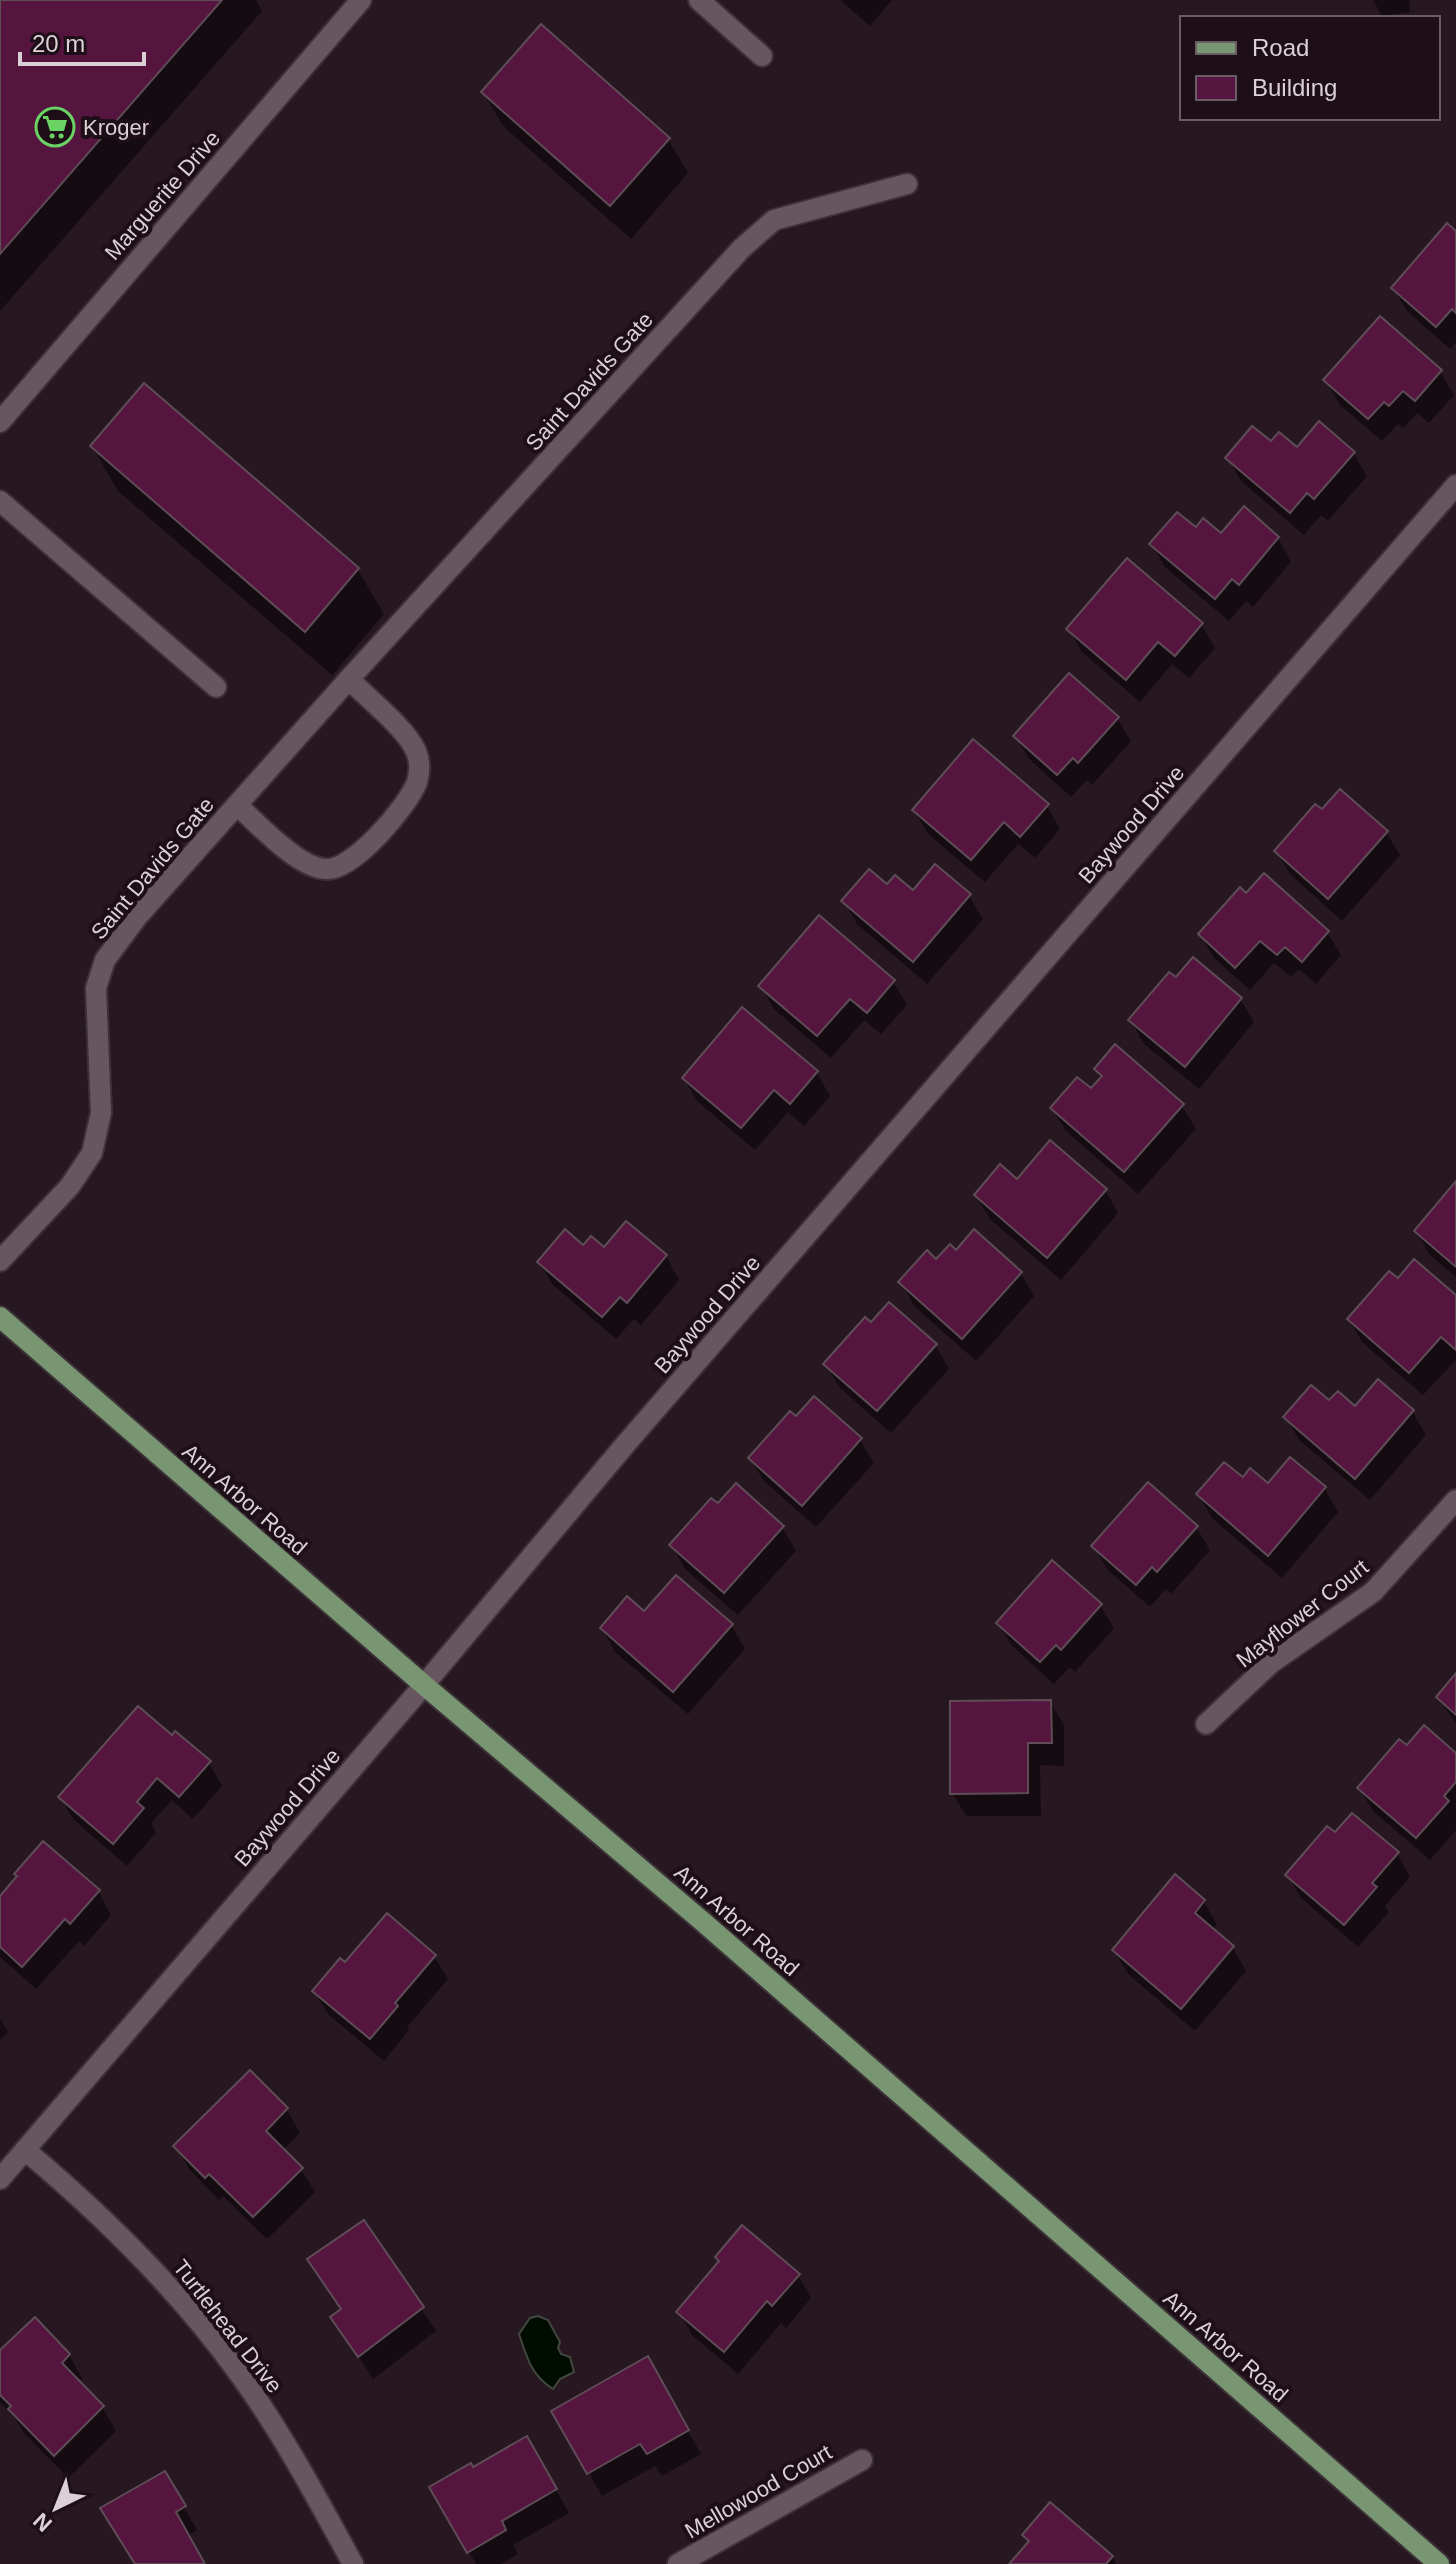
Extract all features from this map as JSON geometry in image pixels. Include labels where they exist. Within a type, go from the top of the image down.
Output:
[{"type":"main road","name":"Ann Arbor Road","points":[[0,1317],[424,1685],[702,1921],[1439,2564]]},
{"type":"street","name":"Marguerite Drive","points":[[0,422],[361,0]]},
{"type":"street","points":[[699,0],[762,56]]},
{"type":"street","name":"Saint Davids Gate","points":[[0,1261],[70,1186],[92,1153],[101,1113],[96,988],[105,960],[137,917],[742,248],[774,220],[907,184]]},
{"type":"street","name":"Baywood Drive","points":[[0,2179],[424,1685],[624,1446],[1455,488]]},
{"type":"street","points":[[0,501],[216,687]]},
{"type":"street","name":"Saint Davids Gate","points":[[237,805],[295,856],[327,869],[339,867],[353,859],[385,826],[410,796],[420,766],[406,736],[349,679]]},
{"type":"street","name":"Mayflower Court","points":[[1206,1724],[1271,1663],[1373,1592],[1456,1500]]},
{"type":"street","name":"Turtlehead Drive","points":[[25,2150],[85,2200],[126,2240],[198,2320],[241,2376],[304,2475],[353,2564]]},
{"type":"street","name":"Mellowood Court","points":[[678,2564],[862,2460]]},
{"type":"shaded area","points":[[538,2316],[548,2320],[560,2342],[558,2348],[561,2354],[570,2357],[574,2372],[560,2379],[553,2389],[535,2372],[519,2334],[530,2318]]},
{"type":"building","name":"Kroger","points":[[0,0],[222,0],[0,254]]},
{"type":"building","points":[[541,24],[670,138],[610,206],[481,92]]},
{"type":"building","points":[[1447,223],[1456,231],[1456,313],[1452,309],[1436,327],[1391,288]]},
{"type":"building","points":[[1380,316],[1442,370],[1415,401],[1403,391],[1389,406],[1384,402],[1368,419],[1323,380]]},
{"type":"building","points":[[144,383],[359,568],[305,632],[90,446]]},
{"type":"building","points":[[1319,421],[1355,452],[1314,499],[1307,493],[1290,513],[1225,458],[1252,426],[1271,441],[1279,432],[1297,447]]},
{"type":"building","points":[[1244,506],[1279,537],[1239,585],[1232,579],[1215,599],[1149,544],[1177,512],[1196,527],[1203,518],[1221,533]]},
{"type":"building","points":[[1127,558],[1203,623],[1175,656],[1158,642],[1126,680],[1066,629]]},
{"type":"building","points":[[1069,673],[1119,717],[1078,763],[1073,758],[1057,775],[1013,736]]},
{"type":"building","points":[[973,739],[1049,804],[1020,837],[1004,822],[971,860],[912,810]]},
{"type":"building","points":[[1340,789],[1388,831],[1328,899],[1274,851],[1315,804],[1322,809]]},
{"type":"building","points":[[935,864],[971,894],[913,962],[841,901],[869,869],[887,884],[895,875],[913,890]]},
{"type":"building","points":[[1264,873],[1329,931],[1302,962],[1285,947],[1277,955],[1260,941],[1235,968],[1198,934],[1240,887],[1246,893]]},
{"type":"building","points":[[819,915],[895,980],[867,1013],[850,999],[817,1036],[758,986]]},
{"type":"building","points":[[1193,957],[1242,998],[1185,1067],[1128,1020],[1169,972],[1176,977]]},
{"type":"building","points":[[742,1007],[818,1071],[790,1104],[774,1090],[741,1128],[682,1078]]},
{"type":"building","points":[[1115,1044],[1184,1104],[1124,1172],[1050,1108],[1077,1077],[1091,1088],[1102,1076],[1094,1069]]},
{"type":"building","points":[[1050,1140],[1107,1189],[1047,1258],[974,1195],[1000,1164],[1017,1179]]},
{"type":"building","points":[[1456,1181],[1456,1267],[1414,1231]]},
{"type":"building","points":[[626,1221],[667,1255],[627,1303],[620,1297],[602,1317],[537,1262],[565,1229],[583,1245],[591,1236],[604,1247]]},
{"type":"building","points":[[974,1229],[1022,1272],[962,1339],[898,1282],[927,1250],[936,1259],[950,1244],[956,1250]]},
{"type":"building","points":[[1414,1259],[1456,1295],[1456,1350],[1441,1337],[1409,1373],[1347,1319],[1389,1271],[1398,1278]]},
{"type":"building","points":[[889,1302],[937,1344],[877,1411],[823,1364],[865,1317],[871,1322]]},
{"type":"building","points":[[1378,1379],[1414,1410],[1355,1479],[1283,1417],[1311,1385],[1329,1400],[1338,1391],[1355,1406]]},
{"type":"building","points":[[814,1396],[862,1438],[802,1506],[748,1458],[790,1411],[796,1416]]},
{"type":"building","points":[[1290,1457],[1326,1487],[1268,1556],[1196,1494],[1224,1462],[1243,1477],[1250,1468],[1268,1483]]},
{"type":"building","points":[[1148,1482],[1198,1526],[1157,1572],[1152,1567],[1136,1585],[1091,1546]]},
{"type":"building","points":[[736,1483],[784,1526],[724,1593],[669,1545],[711,1498],[718,1503]]},
{"type":"building","points":[[1052,1560],[1102,1604],[1061,1650],[1056,1645],[1040,1662],[996,1623]]},
{"type":"building","points":[[676,1575],[733,1624],[673,1692],[600,1628],[627,1596],[644,1611]]},
{"type":"building","points":[[1456,1673],[1456,1715],[1436,1697]]},
{"type":"building","points":[[1051,1700],[1052,1743],[1028,1743],[1028,1793],[950,1794],[950,1701]]},
{"type":"building","points":[[138,1706],[172,1735],[175,1731],[211,1761],[179,1797],[157,1778],[137,1802],[144,1808],[113,1844],[58,1797]]},
{"type":"building","points":[[1424,1725],[1456,1753],[1456,1782],[1444,1796],[1449,1801],[1416,1838],[1357,1788],[1399,1739],[1407,1745]]},
{"type":"building","points":[[1352,1813],[1399,1852],[1372,1883],[1377,1887],[1344,1925],[1285,1875],[1327,1826],[1335,1832]]},
{"type":"building","points":[[43,1841],[100,1890],[70,1924],[65,1919],[22,1967],[0,1947],[0,1896],[17,1876],[14,1874]]},
{"type":"building","points":[[1175,1874],[1205,1900],[1195,1913],[1234,1946],[1181,2009],[1112,1950]]},
{"type":"building","points":[[387,1913],[436,1955],[395,2003],[398,2006],[370,2039],[312,1991],[340,1958],[345,1962]]},
{"type":"building","points":[[250,2070],[288,2108],[266,2131],[303,2168],[253,2217],[209,2174],[205,2178],[173,2146]]},
{"type":"building","points":[[364,2220],[424,2307],[358,2357],[330,2317],[341,2309],[307,2259]]},
{"type":"building","points":[[742,2225],[800,2274],[772,2306],[767,2301],[724,2352],[676,2312],[719,2261],[715,2257]]},
{"type":"building","points":[[35,2317],[70,2354],[62,2363],[104,2406],[54,2456],[8,2409],[11,2406],[0,2395],[0,2350]]},
{"type":"building","points":[[648,2356],[689,2430],[647,2454],[640,2444],[587,2474],[551,2411]]},
{"type":"building","points":[[527,2436],[557,2489],[502,2521],[506,2530],[467,2553],[429,2487],[471,2463],[473,2467]]},
{"type":"building","points":[[165,2471],[186,2506],[176,2512],[205,2564],[135,2564],[100,2508]]},
{"type":"building","points":[[1050,2502],[1113,2556],[1106,2564],[1009,2564],[1029,2541],[1022,2535]]},
{"type":"place","name":"Kroger","points":[[55,127]]}]
